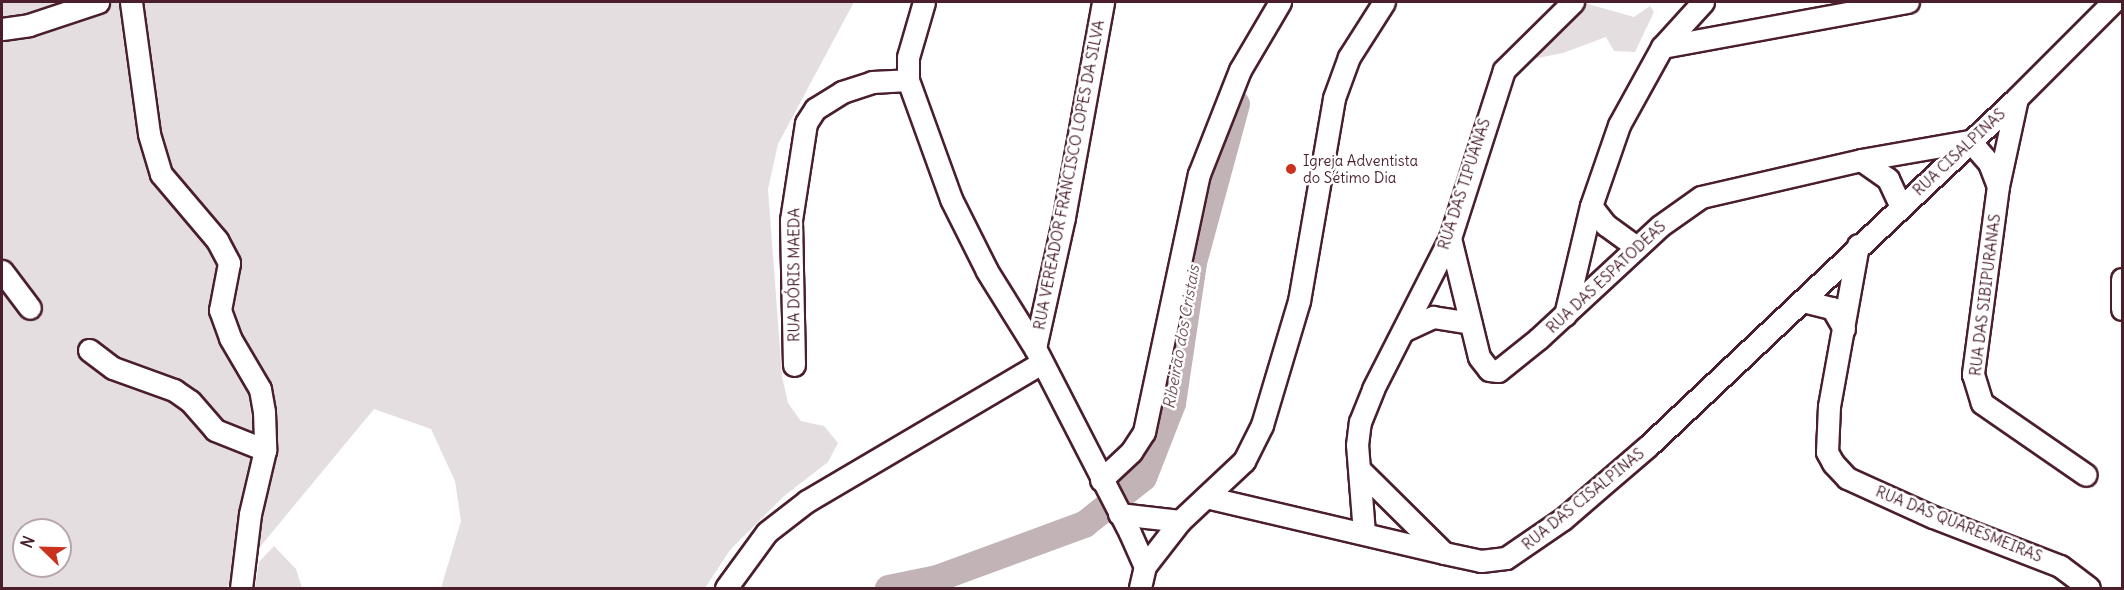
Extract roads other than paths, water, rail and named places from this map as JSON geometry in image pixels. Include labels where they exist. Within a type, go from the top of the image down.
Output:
[{"type":"street","points":[[2,29],[29,25],[98,2]]},
{"type":"street","points":[[131,2],[152,144],[161,174],[217,240],[229,263],[220,310],[230,338],[260,389],[265,450],[250,514],[241,588]]},
{"type":"street","points":[[924,2],[908,57],[908,80],[951,199],[987,271],[1037,356],[1145,566]]},
{"type":"street","name":"RUA VEREADOR FRANCISCO LOPES DA SILVA","points":[[1037,356],[1103,2]]},
{"type":"street","points":[[1103,485],[1131,452],[1144,432],[1200,174],[1240,70],[1280,2]]},
{"type":"street","points":[[1140,588],[1145,566],[1180,521],[1244,460],[1276,386],[1299,301],[1334,98],[1349,57],[1384,2]]},
{"type":"street","name":"RUA DAS TIPUANAS","points":[[1364,533],[1360,422],[1373,389],[1450,238],[1504,69],[1572,2]]},
{"type":"street","points":[[1565,315],[1591,206],[1618,125],[1662,47],[1703,2]]},
{"type":"street","points":[[1662,47],[1908,2]]},
{"type":"street","name":"RUA CISALPINAS","points":[[1803,301],[1858,245],[2017,98],[2113,2]]},
{"type":"street","name":"RUA DÓRIS MAEDA","points":[[794,365],[791,220],[806,123],[815,109],[842,92],[872,82],[908,80]]},
{"type":"street","name":"RUA DAS SIBIPURANAS","points":[[2017,98],[1998,186],[1973,374],[1976,391],[1982,403],[2086,475]]},
{"type":"street","points":[[1970,141],[1989,163],[1998,186]]},
{"type":"street","name":"RUA DAS ESPATODEAS","points":[[1450,238],[1482,365],[1498,371],[1565,315],[1636,247],[1701,197],[1861,160],[1970,141]]},
{"type":"street","points":[[1861,160],[1888,179],[1901,207]]},
{"type":"street","points":[[1591,206],[1606,225],[1636,247]]},
{"type":"street","name":"RUA DAS QUARESMEIRAS","points":[[1858,245],[1826,432],[1827,452],[1833,464],[1848,478],[1933,517],[2060,566],[2090,588]]},
{"type":"street","points":[[2,272],[30,308]]},
{"type":"street","points":[[2122,279],[2122,309]]},
{"type":"street","points":[[1803,301],[1832,308],[1844,329]]},
{"type":"street","name":"RUA DAS CISALPINAS","points":[[1206,497],[1444,553],[1496,561],[1524,548],[1648,446],[1803,301]]},
{"type":"street","points":[[1405,330],[1433,317],[1471,323]]},
{"type":"street","points":[[89,350],[113,368],[174,390],[190,401],[215,430],[265,450]]},
{"type":"street","points":[[726,588],[767,532],[807,501],[1037,356]]},
{"type":"street","points":[[1360,470],[1444,553]]},
{"type":"street","points":[[1118,512],[1180,521]]},
{"type":"waterway","name":"Ribeirão dos Cristais","points":[[888,588],[937,578],[1084,524],[1143,477],[1172,403],[1193,262],[1236,104]]},
{"type":"place","name":"Igreja Adventista do Sétimo Dia","points":[[1291,169]]}]
